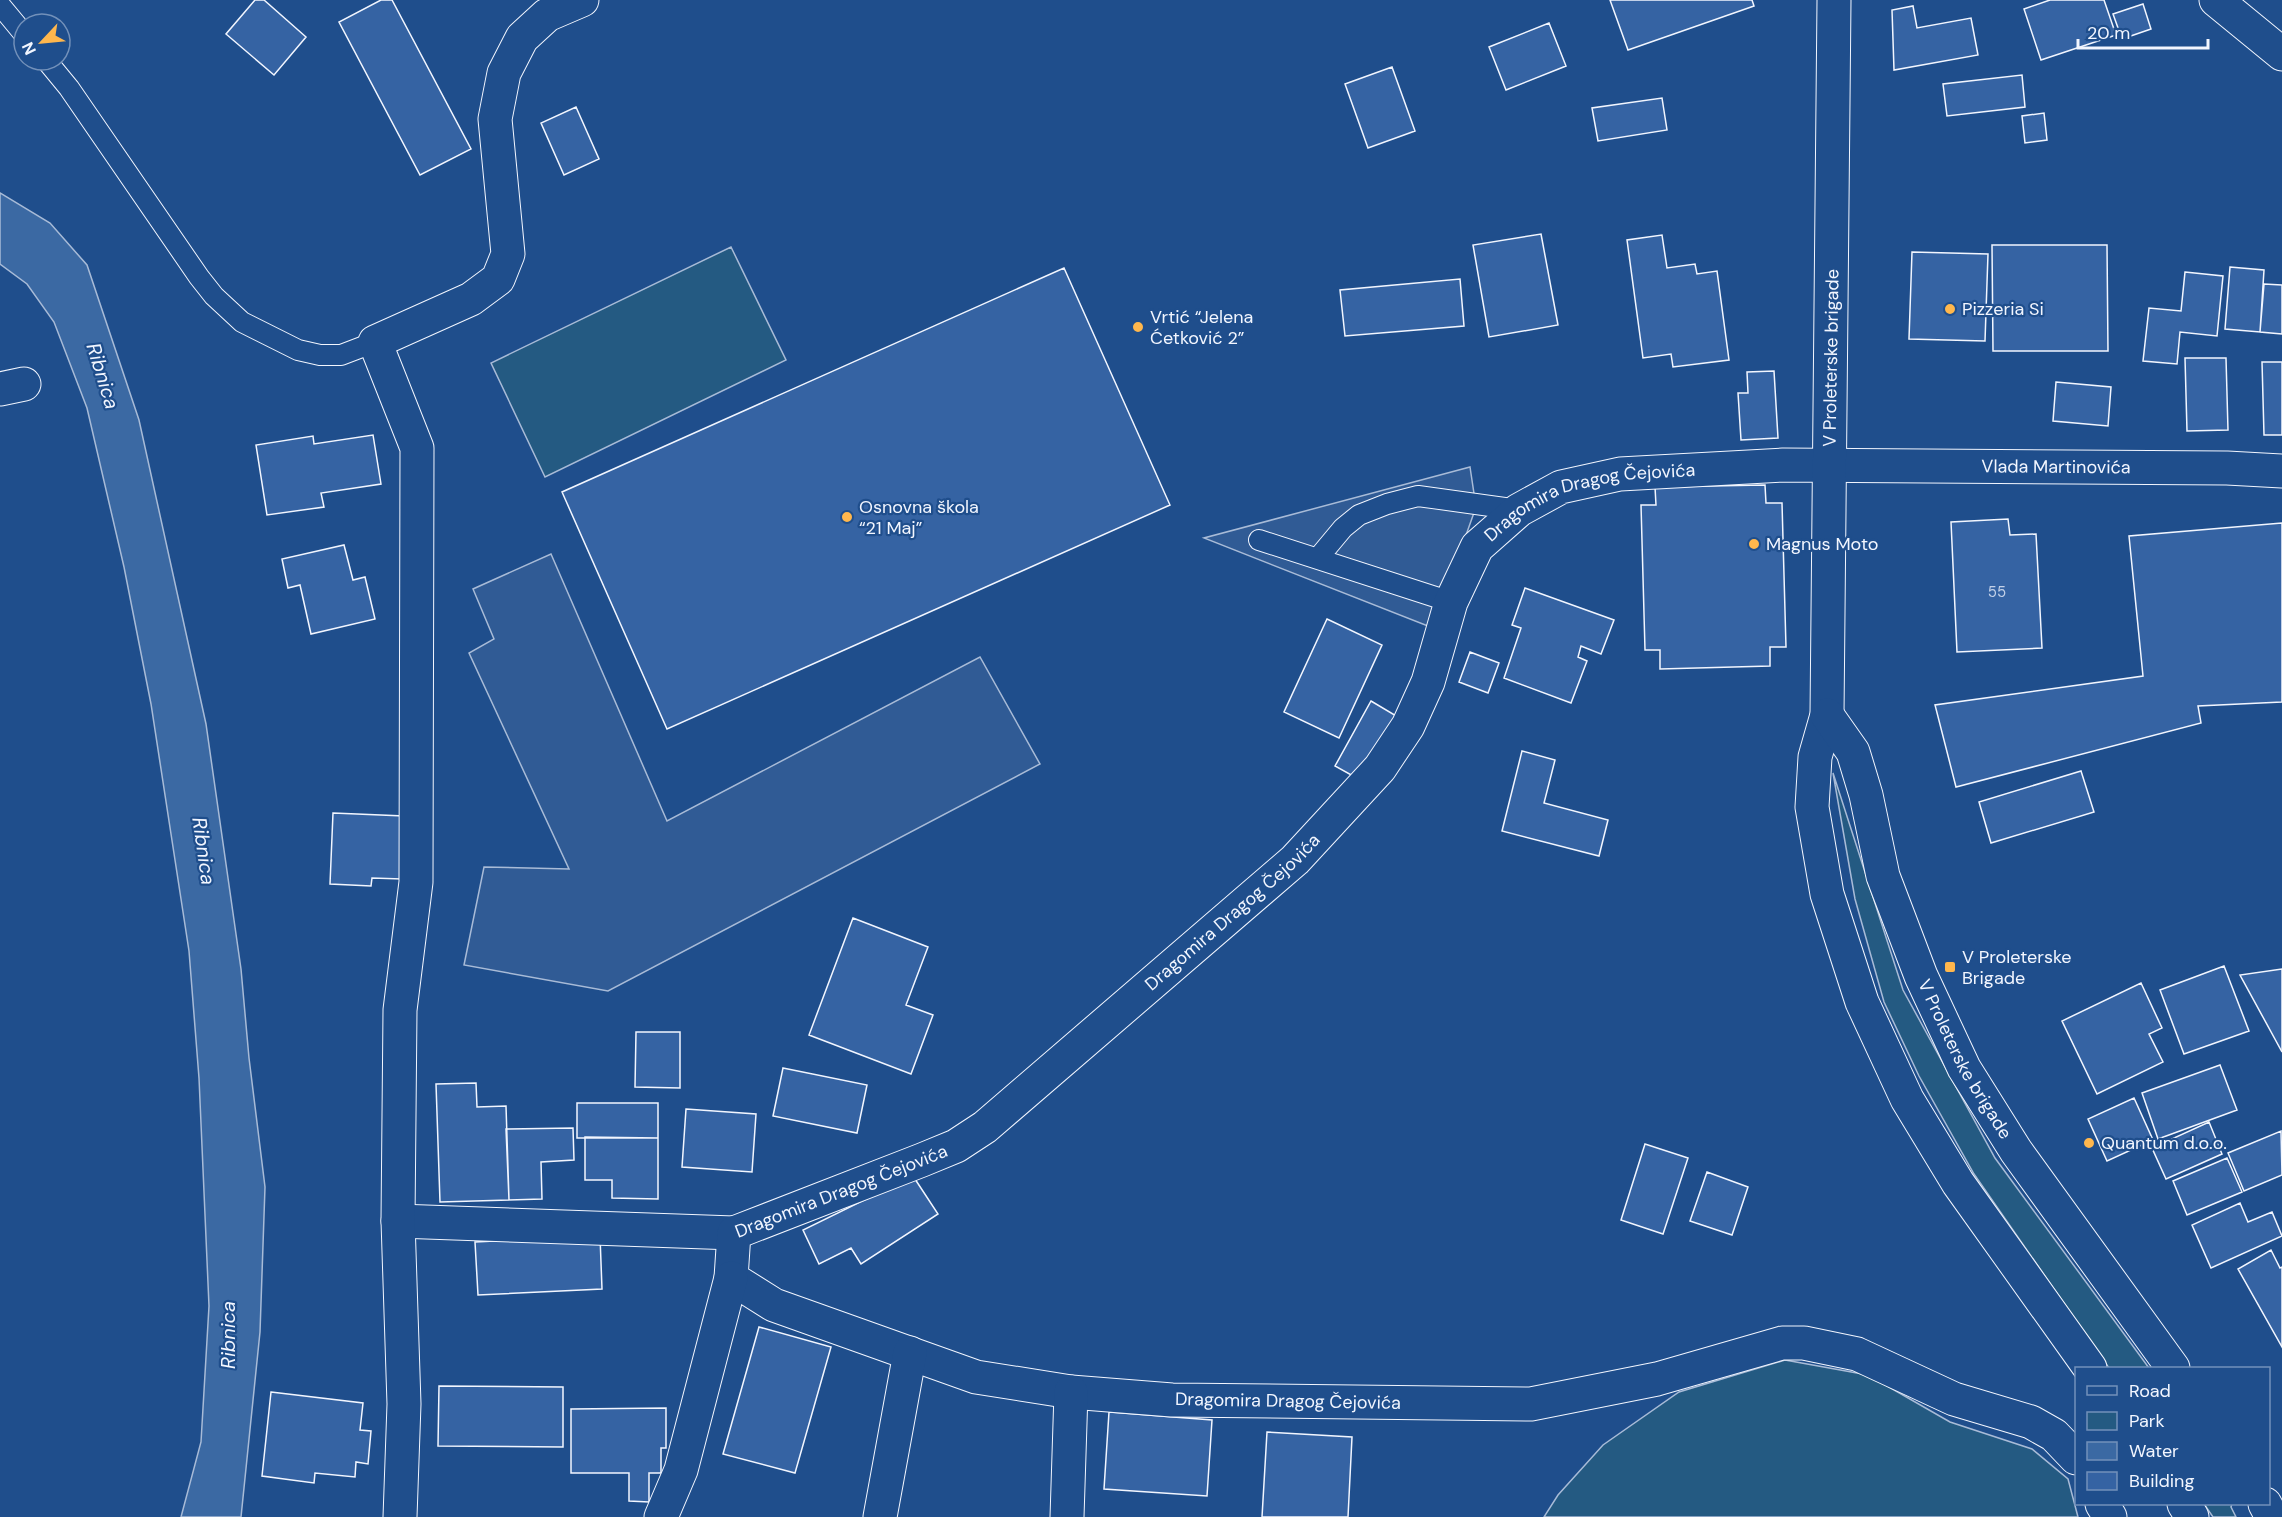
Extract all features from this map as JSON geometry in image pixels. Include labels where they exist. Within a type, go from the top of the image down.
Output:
[{"type":"street","points":[[400,1517],[404,1404],[398,1221],[400,1010],[416,882],[417,448],[375,342],[471,299],[498,279],[508,254],[495,119],[504,73],[522,38],[548,15],[582,0]]},
{"type":"street","name":"V Proleterske brigade","points":[[1834,0],[1827,715],[1815,757],[1812,807],[1827,894],[1862,1002],[1907,1100],[1958,1183],[2089,1367]]},
{"type":"street","points":[[2216,0],[2282,54]]},
{"type":"street","name":"Dragomira Dragog Čejovića","points":[[1830,466],[1768,466],[1620,474],[1561,488],[1519,510],[1477,547],[1451,602],[1428,682],[1408,726],[1380,768],[1295,860],[985,1127],[956,1146],[930,1157],[734,1233],[731,1278],[774,1305],[976,1377],[1071,1392],[1241,1402],[1531,1404],[1657,1379],[1782,1343],[1804,1343],[1857,1354],[1954,1399],[2031,1422],[2054,1435],[2075,1457]]},
{"type":"street","name":"Vlada Martinovića","points":[[1830,466],[2227,468],[2282,471]]},
{"type":"street","name":"V Proleterske brigade","points":[[1827,715],[1853,752],[1866,795],[1883,876],[1921,976],[1964,1068],[2016,1151],[2172,1367]]},
{"type":"street","points":[[398,1221],[734,1233]]},
{"type":"street","points":[[661,1517],[681,1470],[731,1278]]},
{"type":"street","points":[[880,1517],[910,1353]]},
{"type":"street","points":[[1067,1517],[1071,1392]]},
{"type":"lane","points":[[0,5],[12,20]]},
{"type":"lane","points":[[55,72],[69,88],[199,277],[214,296],[242,322],[297,350],[320,356],[341,355],[375,342]]},
{"type":"lane","points":[[1318,558],[1343,528],[1359,515],[1387,504],[1418,496],[1519,510]]},
{"type":"lane","points":[[1259,540],[1451,602]]},
{"type":"green space","points":[[731,247],[786,360],[545,477],[491,363]]},
{"type":"green space","points":[[1833,773],[1903,990],[1995,1158],[2148,1367],[2108,1367],[1974,1174],[1919,1076],[1884,1002],[1855,899]]},
{"type":"green space","points":[[1785,1360],[1868,1375],[1950,1422],[2032,1449],[2068,1479],[2078,1517],[1544,1517],[1558,1495],[1603,1445],[1679,1392]]},
{"type":"green space","points":[[2205,1505],[2232,1505],[2236,1517],[2213,1517]]},
{"type":"shaded area","points":[[1470,467],[1476,507],[1433,628],[1204,538]]},
{"type":"shaded area","points":[[551,554],[667,821],[980,657],[1040,764],[608,991],[464,965],[484,867],[569,869],[469,653],[494,639],[473,589]]},
{"type":"water","name":"Ribnica","points":[[0,193],[50,223],[87,265],[139,420],[206,724],[241,969],[265,1187],[260,1332],[241,1517],[181,1517],[201,1442],[209,1306],[199,1078],[189,951],[151,704],[124,567],[87,408],[54,322],[27,284],[0,264]]},
{"type":"building","points":[[255,0],[264,0],[306,37],[274,75],[226,34]]},
{"type":"building","points":[[381,0],[392,0],[471,149],[420,175],[339,22]]},
{"type":"building","points":[[1610,0],[1752,0],[1754,6],[1628,50]]},
{"type":"building","points":[[2050,0],[2104,0],[2116,35],[2041,60],[2024,9]]},
{"type":"building","points":[[2143,4],[2151,29],[2122,39],[2113,14]]},
{"type":"building","points":[[1913,6],[1917,28],[1971,18],[1978,55],[1894,70],[1892,10]]},
{"type":"building","points":[[1549,23],[1566,66],[1506,90],[1489,47]]},
{"type":"building","points":[[1392,67],[1415,131],[1368,148],[1345,84]]},
{"type":"building","points":[[2022,75],[2025,107],[1947,116],[1943,84]]},
{"type":"building","points":[[1662,98],[1667,130],[1598,141],[1592,108]]},
{"type":"building","points":[[576,107],[599,159],[564,175],[541,123]]},
{"type":"building","points":[[2044,113],[2047,140],[2025,143],[2022,116]]},
{"type":"building","points":[[1541,234],[1558,325],[1489,337],[1473,245]]},
{"type":"building","points":[[1662,235],[1667,268],[1695,264],[1697,274],[1717,271],[1729,360],[1673,367],[1671,354],[1643,358],[1627,240]]},
{"type":"building","points":[[1992,245],[2107,245],[2108,351],[1993,351]]},
{"type":"building","points":[[1912,252],[1988,254],[1985,341],[1909,339]]},
{"type":"building","points":[[2230,267],[2264,270],[2260,332],[2225,329]]},
{"type":"building","points":[[1064,268],[1170,505],[667,729],[562,492]]},
{"type":"building","points":[[2185,272],[2223,276],[2217,336],[2180,332],[2177,364],[2143,361],[2149,308],[2181,311]]},
{"type":"building","points":[[1460,279],[1464,326],[1345,336],[1340,290]]},
{"type":"building","points":[[2264,284],[2282,285],[2282,334],[2260,332]]},
{"type":"building","points":[[2185,358],[2226,358],[2228,430],[2187,431]]},
{"type":"building","points":[[2262,362],[2282,362],[2282,435],[2264,435]]},
{"type":"building","points":[[1774,371],[1778,438],[1741,440],[1738,393],[1748,393],[1747,372]]},
{"type":"building","points":[[2056,382],[2111,387],[2108,426],[2053,421]]},
{"type":"building","points":[[373,435],[381,484],[321,493],[324,507],[267,515],[256,445],[313,436],[314,444]]},
{"type":"building","points":[[1765,485],[1766,503],[1782,503],[1786,647],[1770,647],[1770,666],[1660,669],[1660,650],[1645,650],[1641,505],[1656,505],[1655,487]]},
{"type":"building","points":[[2008,519],[2010,535],[2036,534],[2042,648],[1957,652],[1951,522]]},
{"type":"building","points":[[2282,523],[2282,702],[2198,706],[2201,723],[1956,787],[1935,705],[2143,676],[2129,536]]},
{"type":"building","points":[[344,545],[353,580],[365,577],[375,619],[311,634],[300,585],[288,588],[282,559]]},
{"type":"building","points":[[1525,588],[1614,620],[1601,654],[1581,646],[1578,657],[1587,661],[1571,703],[1504,678],[1521,628],[1512,625]]},
{"type":"building","points":[[1327,619],[1382,645],[1339,738],[1284,712]]},
{"type":"building","points":[[1470,652],[1499,663],[1488,693],[1459,682]]},
{"type":"building","points":[[1371,701],[1398,717],[1362,781],[1335,766]]},
{"type":"building","points":[[1522,751],[1555,760],[1544,803],[1608,820],[1599,856],[1502,831]]},
{"type":"building","points":[[2081,771],[2094,812],[1991,843],[1979,802]]},
{"type":"building","points":[[333,813],[404,816],[402,879],[372,878],[371,886],[330,884]]},
{"type":"building","points":[[853,918],[928,947],[906,1005],[933,1015],[911,1074],[809,1035]]},
{"type":"building","points":[[2224,966],[2249,1031],[2184,1054],[2160,990]]},
{"type":"building","points":[[2282,969],[2282,1052],[2240,975]]},
{"type":"building","points":[[2141,983],[2162,1028],[2149,1034],[2163,1062],[2097,1094],[2062,1021]]},
{"type":"building","points":[[636,1032],[680,1032],[680,1088],[635,1087]]},
{"type":"building","points":[[2220,1065],[2237,1110],[2158,1139],[2142,1093]]},
{"type":"building","points":[[783,1068],[867,1085],[857,1133],[773,1116]]},
{"type":"building","points":[[476,1083],[477,1107],[506,1106],[509,1200],[440,1202],[436,1084]]},
{"type":"building","points":[[2134,1098],[2153,1140],[2107,1161],[2088,1119]]},
{"type":"building","points":[[577,1103],[658,1103],[658,1138],[577,1138]]},
{"type":"building","points":[[686,1109],[756,1114],[752,1172],[682,1167]]},
{"type":"building","points":[[2209,1122],[2222,1154],[2166,1179],[2152,1148]]},
{"type":"building","points":[[573,1128],[574,1160],[541,1162],[542,1199],[509,1200],[506,1129]]},
{"type":"building","points":[[2281,1131],[2282,1175],[2244,1191],[2228,1153]]},
{"type":"building","points":[[585,1137],[658,1138],[658,1199],[612,1198],[612,1180],[585,1180]]},
{"type":"building","points":[[1645,1144],[1688,1158],[1663,1234],[1621,1220]]},
{"type":"building","points":[[2227,1158],[2242,1192],[2187,1215],[2173,1181]]},
{"type":"building","points":[[1707,1172],[1748,1187],[1732,1235],[1690,1221]]},
{"type":"building","points":[[913,1176],[938,1214],[861,1264],[851,1248],[819,1264],[803,1230]]},
{"type":"building","points":[[2240,1203],[2248,1222],[2272,1212],[2282,1236],[2211,1268],[2192,1225]]},
{"type":"building","points":[[600,1236],[602,1289],[478,1295],[475,1242]]},
{"type":"building","points":[[2271,1250],[2280,1268],[2282,1267],[2282,1347],[2238,1269]]},
{"type":"building","points":[[759,1327],[831,1347],[795,1473],[723,1454]]},
{"type":"building","points":[[439,1386],[563,1387],[563,1447],[438,1446]]},
{"type":"building","points":[[271,1392],[363,1403],[360,1430],[371,1431],[368,1464],[356,1462],[355,1477],[315,1473],[314,1483],[262,1476]]},
{"type":"building","points":[[666,1408],[666,1448],[661,1448],[661,1473],[649,1473],[649,1502],[629,1501],[629,1473],[571,1473],[571,1409]]},
{"type":"building","points":[[1109,1412],[1212,1420],[1207,1496],[1104,1489]]},
{"type":"building","points":[[1267,1432],[1352,1437],[1348,1517],[1262,1517]]},
{"type":"place","name":"Pizzeria Si","points":[[1950,309]]},
{"type":"place","name":"Vrtić “Jelena Ćetković 2”","points":[[1138,327]]},
{"type":"place","name":"Osnovna škola “21 Maj”","points":[[847,517]]},
{"type":"place","name":"Magnus Moto","points":[[1754,544]]},
{"type":"place","name":"V Proleterske Brigade","points":[[1950,967]]},
{"type":"place","name":"Quantum d.o.o.","points":[[2089,1143]]}]
